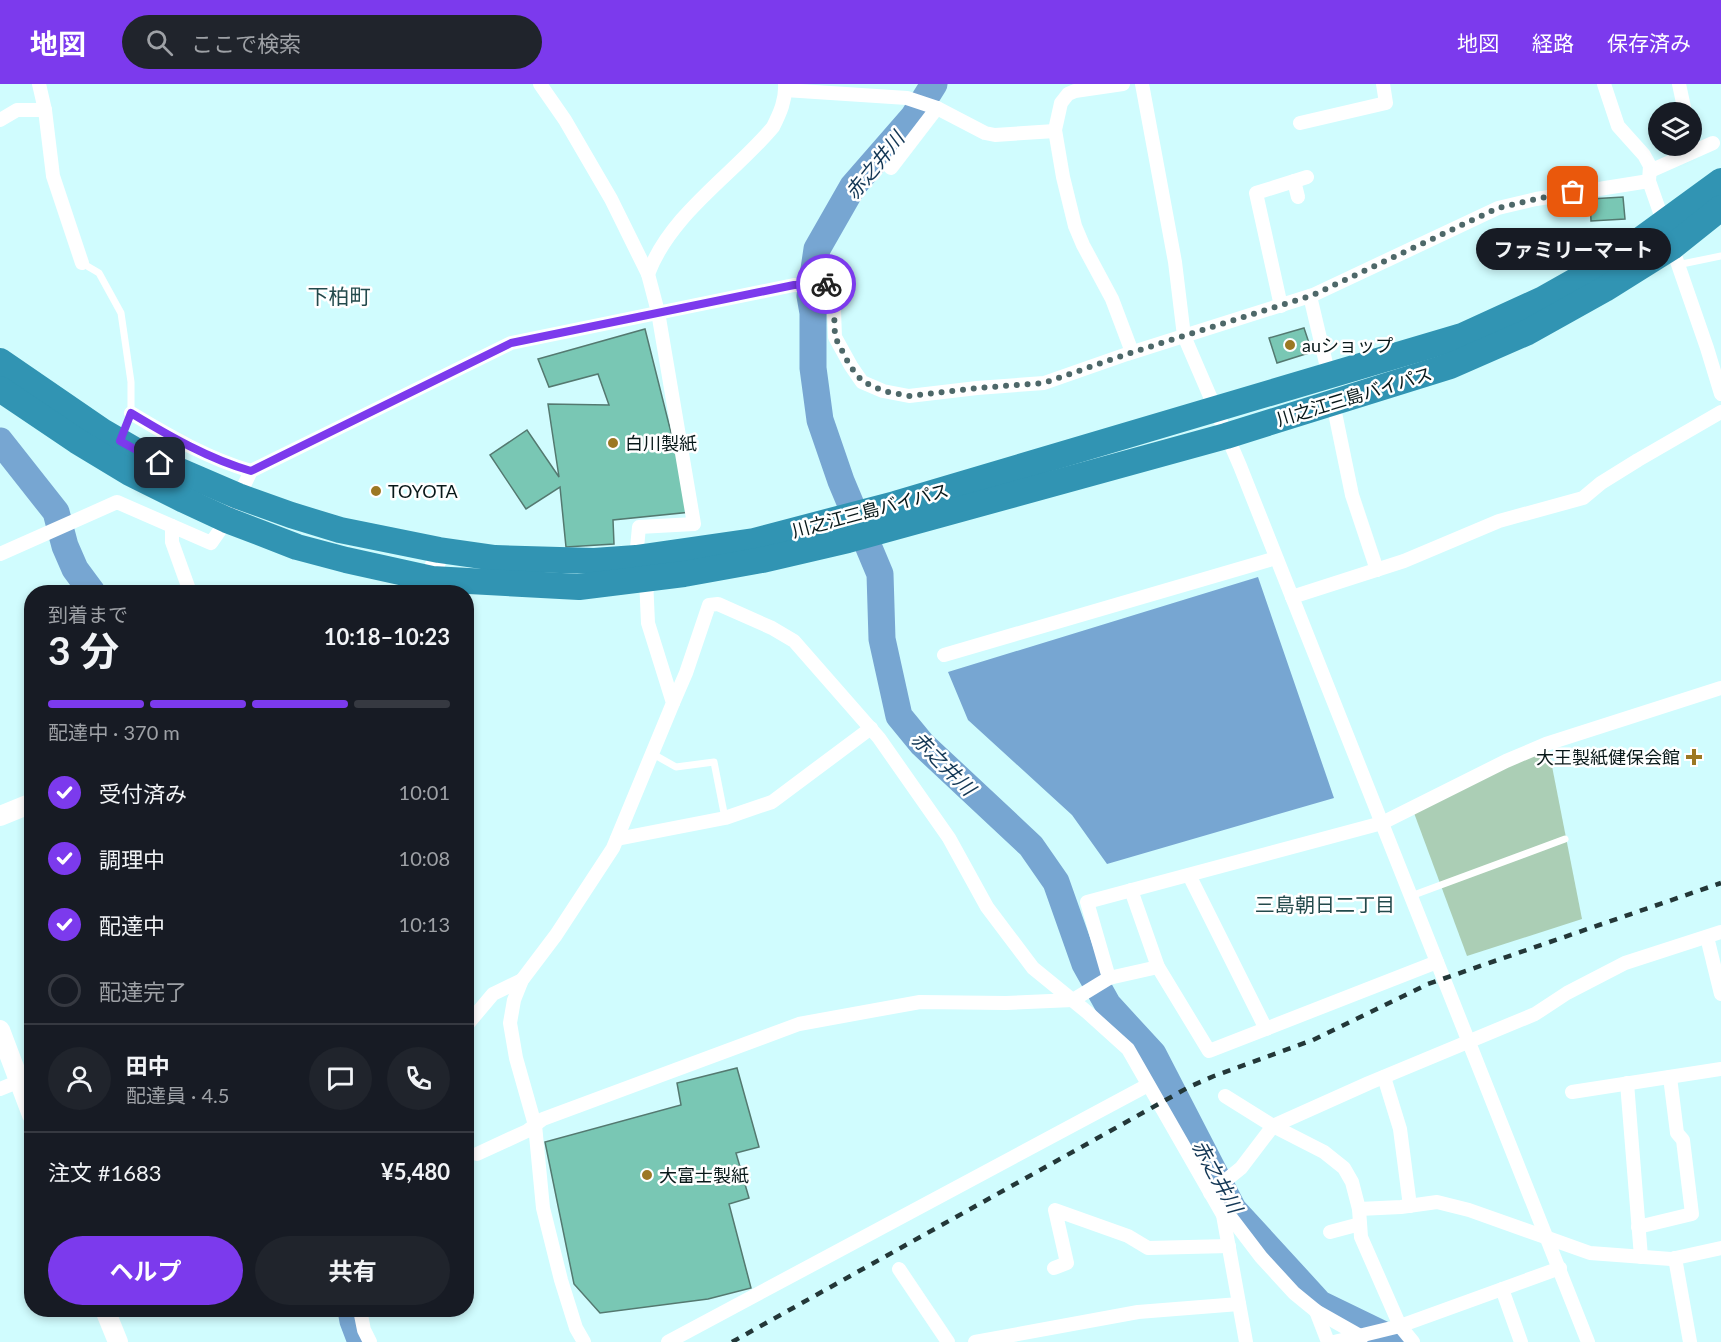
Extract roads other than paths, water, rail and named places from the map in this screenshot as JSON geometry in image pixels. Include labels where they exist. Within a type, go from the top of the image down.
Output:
[{"type":"highway","name":"川之江三島バイパス","points":[[901,514],[1215,410],[1462,336],[1543,299],[1614,259],[1721,181]]},
{"type":"highway","name":"川之江三島バイパス","points":[[2,376],[154,460],[238,496],[340,530],[439,550],[495,558],[594,561],[641,568],[762,560],[845,529],[1226,436],[1450,366],[1528,332],[1605,289],[1674,256],[1721,208]]},
{"type":"highway","name":"川之江三島バイパス","points":[[2,376],[76,441],[130,473],[183,500],[227,520],[307,549],[427,585]]},
{"type":"highway","name":"川之江三島バイパス","points":[[474,586],[579,586],[641,568]]},
{"type":"street","points":[[39,84],[45,110],[53,176],[82,263]]},
{"type":"street","points":[[540,84],[565,120],[611,200],[648,274],[658,312],[694,524],[639,527],[641,568],[648,623],[673,703]]},
{"type":"street","points":[[1123,84],[1068,94],[1061,103],[1055,131],[1075,226],[1112,299],[1132,352]]},
{"type":"street","points":[[1142,84],[1175,262],[1184,336],[1292,597],[1588,1342]]},
{"type":"street","points":[[1300,123],[1386,103],[1383,84]]},
{"type":"street","points":[[1605,84],[1618,126],[1644,155],[1650,166],[1650,176],[1674,256],[1721,394]]},
{"type":"street","points":[[1679,84],[1682,102]]},
{"type":"street","points":[[648,274],[656,254],[689,212],[773,127],[782,110],[785,87],[912,100],[937,108],[985,133],[995,135],[1055,131]]},
{"type":"street","points":[[891,168],[937,108]]},
{"type":"street","points":[[0,120],[17,110],[45,110]]},
{"type":"street","points":[[1702,146],[1713,143]]},
{"type":"street","points":[[0,554],[117,502],[211,543],[227,520],[251,471],[511,343],[794,285],[833,284],[835,337],[850,366],[862,381],[883,391],[909,396],[1044,383],[1132,352],[1310,296],[1498,208],[1650,176],[1681,156]]},
{"type":"street","points":[[1281,306],[1256,193],[1300,179],[1298,197]]},
{"type":"street","points":[[1248,227],[1262,224]]},
{"type":"street","points":[[1310,296],[1329,376]]},
{"type":"street","points":[[1333,403],[1352,495],[1377,570]]},
{"type":"street","points":[[1292,597],[1404,561],[1499,521],[1583,498],[1601,483],[1721,412]]},
{"type":"street","points":[[131,413],[170,436],[231,465],[251,471]]},
{"type":"street","points":[[172,526],[172,542],[187,585]]},
{"type":"street","points":[[430,585],[439,550]]},
{"type":"street","points":[[944,655],[1276,558]]},
{"type":"street","points":[[584,1342],[576,1328],[564,1291],[543,1208],[535,1125],[514,1049],[510,1023],[514,1000],[522,980],[556,935],[618,839],[686,673],[705,614],[709,605],[718,604],[772,628],[794,641],[871,728],[949,838],[987,907],[1033,968],[1128,1049],[1213,1190],[1223,1215],[1246,1342]]},
{"type":"street","points":[[1106,980],[1087,902],[1382,823],[1506,761],[1546,744],[1721,688]]},
{"type":"street","points":[[618,839],[724,818],[772,802],[871,728]]},
{"type":"street","points":[[0,816],[24,806]]},
{"type":"street","points":[[1189,875],[1266,1029]]},
{"type":"street","points":[[1131,890],[1158,967],[1209,1051],[1437,962]]},
{"type":"street","points":[[1213,1190],[1241,1168],[1273,1126],[1535,1014],[1568,993],[1625,963],[1721,932]]},
{"type":"street","points":[[1707,937],[1721,994]]},
{"type":"street","points":[[477,1154],[527,1131],[543,1119],[799,1024],[920,1002],[1006,1003],[1073,1000],[1106,980],[1158,967]]},
{"type":"street","points":[[474,1017],[493,994],[522,980]]},
{"type":"street","points":[[0,1030],[24,1077]]},
{"type":"street","points":[[1572,1092],[1721,1069]]},
{"type":"street","points":[[1384,1077],[1400,1129],[1410,1206]]},
{"type":"street","points":[[1638,1227],[1692,1214],[1683,1140],[1677,1133],[1670,1077]]},
{"type":"street","points":[[0,1089],[24,1079]]},
{"type":"street","points":[[1627,1083],[1641,1257]]},
{"type":"street","points":[[668,1342],[1149,1085]]},
{"type":"street","points":[[1225,1096],[1273,1126],[1324,1152],[1344,1168],[1352,1182],[1359,1209],[1361,1237],[1393,1328],[1413,1342]]},
{"type":"street","points":[[1359,1209],[1437,1202],[1469,1210],[1590,1253],[1675,1258],[1721,1248]]},
{"type":"street","points":[[1054,1268],[1067,1263],[1055,1210],[1128,1236],[1148,1248],[1229,1246]]},
{"type":"street","points":[[1223,1215],[1232,1219],[1261,1257],[1294,1293],[1316,1311],[1365,1337]]},
{"type":"street","points":[[1330,1232],[1360,1224]]},
{"type":"street","points":[[1675,1258],[1690,1342]]},
{"type":"street","points":[[1334,1342],[1365,1337],[1393,1328],[1560,1268]]},
{"type":"street","points":[[899,1269],[948,1342]]},
{"type":"street","points":[[1502,1289],[1521,1342]]},
{"type":"street","points":[[975,1342],[1138,1312],[1239,1304]]},
{"type":"street","points":[[1316,1311],[1328,1342]]},
{"type":"street","points":[[108,1317],[118,1342]]},
{"type":"street","points":[[361,1317],[370,1342]]},
{"type":"lane","points":[[1674,256],[1721,256]]},
{"type":"lane","points":[[82,263],[99,273],[121,313],[131,382],[131,413],[120,441]]},
{"type":"lane","points":[[653,754],[676,767],[714,762],[724,818]]},
{"type":"lane","points":[[1411,896],[1564,839]]},
{"type":"water","points":[[1258,577],[1334,798],[1107,864],[1072,815],[968,720],[948,672]]},
{"type":"waterway","name":"赤之井川","points":[[934,84],[914,116],[853,186],[817,249],[810,296],[813,313],[813,368],[820,420],[841,481],[880,574],[882,639],[899,716],[922,744],[1031,846],[1056,882],[1085,964],[1108,1005],[1153,1054],[1233,1209],[1320,1304],[1386,1336],[1391,1342]]},
{"type":"waterway","points":[[0,441],[56,512],[65,546],[75,569],[87,585]]},
{"type":"waterway","points":[[352,1317],[361,1342]]},
{"type":"railway","points":[[732,1342],[1189,1087],[1313,1040],[1428,984],[1721,883]]},
{"type":"place","name":"ファミリーマート","points":[[1573,192]]},
{"type":"place","name":"auショップ","points":[[1290,345]]},
{"type":"place","name":"白川製紙","points":[[613,443]]},
{"type":"place","name":"TOYOTA","points":[[376,491]]},
{"type":"place","name":"大王製紙健保会館","points":[[1694,757]]},
{"type":"place","name":"大富士製紙","points":[[647,1175]]},
{"type":"district","name":"下柏町","points":[[339,295]]},
{"type":"district","name":"三島朝日二丁目","points":[[1325,904]]}]
